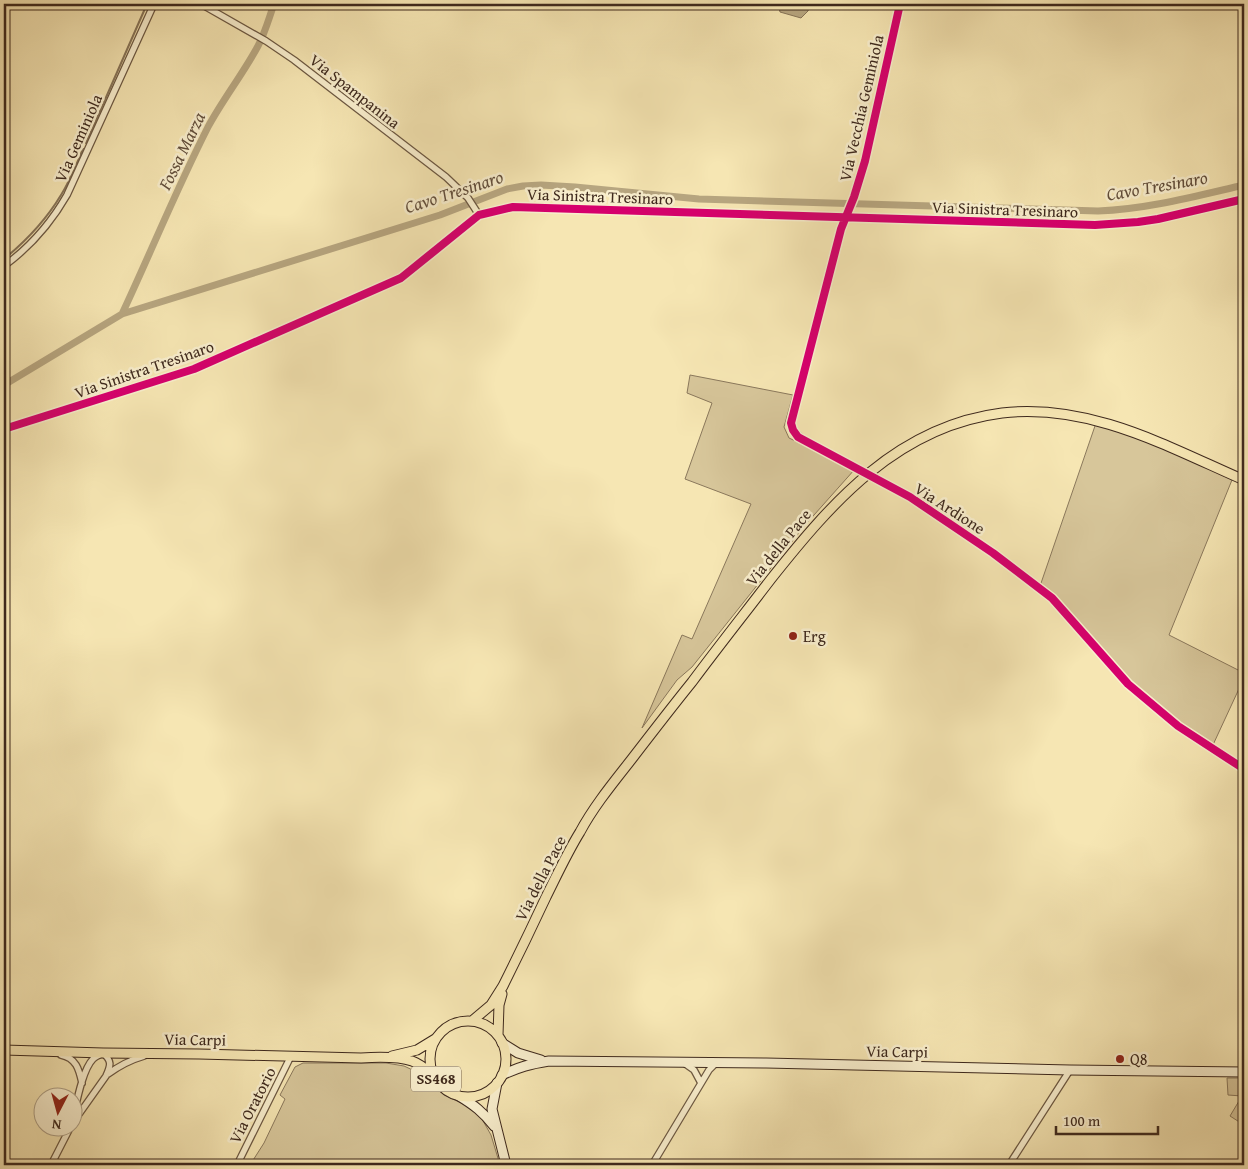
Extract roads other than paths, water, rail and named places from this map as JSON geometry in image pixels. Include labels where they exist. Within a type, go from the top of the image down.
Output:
[{"type":"main road","name":"Via della Pace","points":[[472,1021],[490,1005],[503,986],[567,855],[594,808],[806,535],[845,494],[887,458],[932,433],[974,418],[1001,413],[1049,412],[1069,414],[1108,423],[1144,436],[1244,480]]},
{"type":"main road","name":"Via della Pace","points":[[500,1039],[499,1005],[503,986]]},
{"type":"main road","name":"Via Carpi","points":[[385,1057],[417,1050],[436,1039],[451,1025],[458,1022],[472,1021],[486,1026],[510,1049],[525,1056],[549,1061]]},
{"type":"main road","name":"SS468","points":[[435,1078],[432,1071],[430,1051],[436,1039]]},
{"type":"main road","points":[[500,1039],[506,1059],[492,1109],[506,1165]]},
{"type":"main road","name":"Via Carpi","points":[[4,1050],[385,1057],[412,1061],[424,1068],[449,1092],[467,1097],[476,1096],[491,1089],[500,1079],[518,1067],[549,1061],[716,1062],[1244,1072]]},
{"type":"main road","points":[[459,1096],[476,1106],[496,1129]]},
{"type":"street","name":"Via Geminiola","points":[[4,266],[40,234],[59,210],[154,4]]},
{"type":"street","name":"Via Spampanina","points":[[202,4],[266,41],[294,60],[446,177],[468,198],[479,215]]},
{"type":"street","name":"Via Vecchia Geminiola","points":[[846,216],[865,161],[900,4]]},
{"type":"street","name":"Via Sinistra Tresinaro","points":[[4,429],[194,370],[401,278],[479,215],[513,207],[1094,225],[1158,219],[1244,199]]},
{"type":"street","points":[[828,454],[798,437],[791,423],[819,311],[846,216]]},
{"type":"street","name":"Via Ardione","points":[[910,497],[993,553],[1052,598],[1128,684],[1178,726],[1244,769]]},
{"type":"street","points":[[44,1051],[71,1059],[78,1069],[82,1083]]},
{"type":"street","points":[[81,1086],[91,1061],[103,1053],[110,1063],[109,1069],[82,1110]]},
{"type":"street","points":[[106,1076],[120,1065],[132,1059],[150,1054]]},
{"type":"street","name":"Via Oratorio","points":[[237,1165],[291,1056]]},
{"type":"street","points":[[652,1165],[709,1070],[716,1062]]},
{"type":"street","points":[[684,1063],[694,1070],[701,1083]]},
{"type":"street","points":[[1008,1165],[1070,1070]]},
{"type":"street","points":[[51,1165],[66,1136]]},
{"type":"waterway","points":[[86,143],[147,4]]},
{"type":"waterway","name":"Fossa Marza","points":[[122,314],[208,127],[258,46],[274,4]]},
{"type":"waterway","points":[[4,259],[28,237],[49,213],[67,184],[83,149]]},
{"type":"waterway","name":"Cavo Tresinaro","points":[[4,385],[122,314],[440,215],[507,189],[523,186],[575,187],[699,199],[1098,211],[1154,205],[1244,185]]},
{"type":"place","name":"Erg","points":[[793,636]]},
{"type":"place","name":"Q8","points":[[1120,1059]]}]
